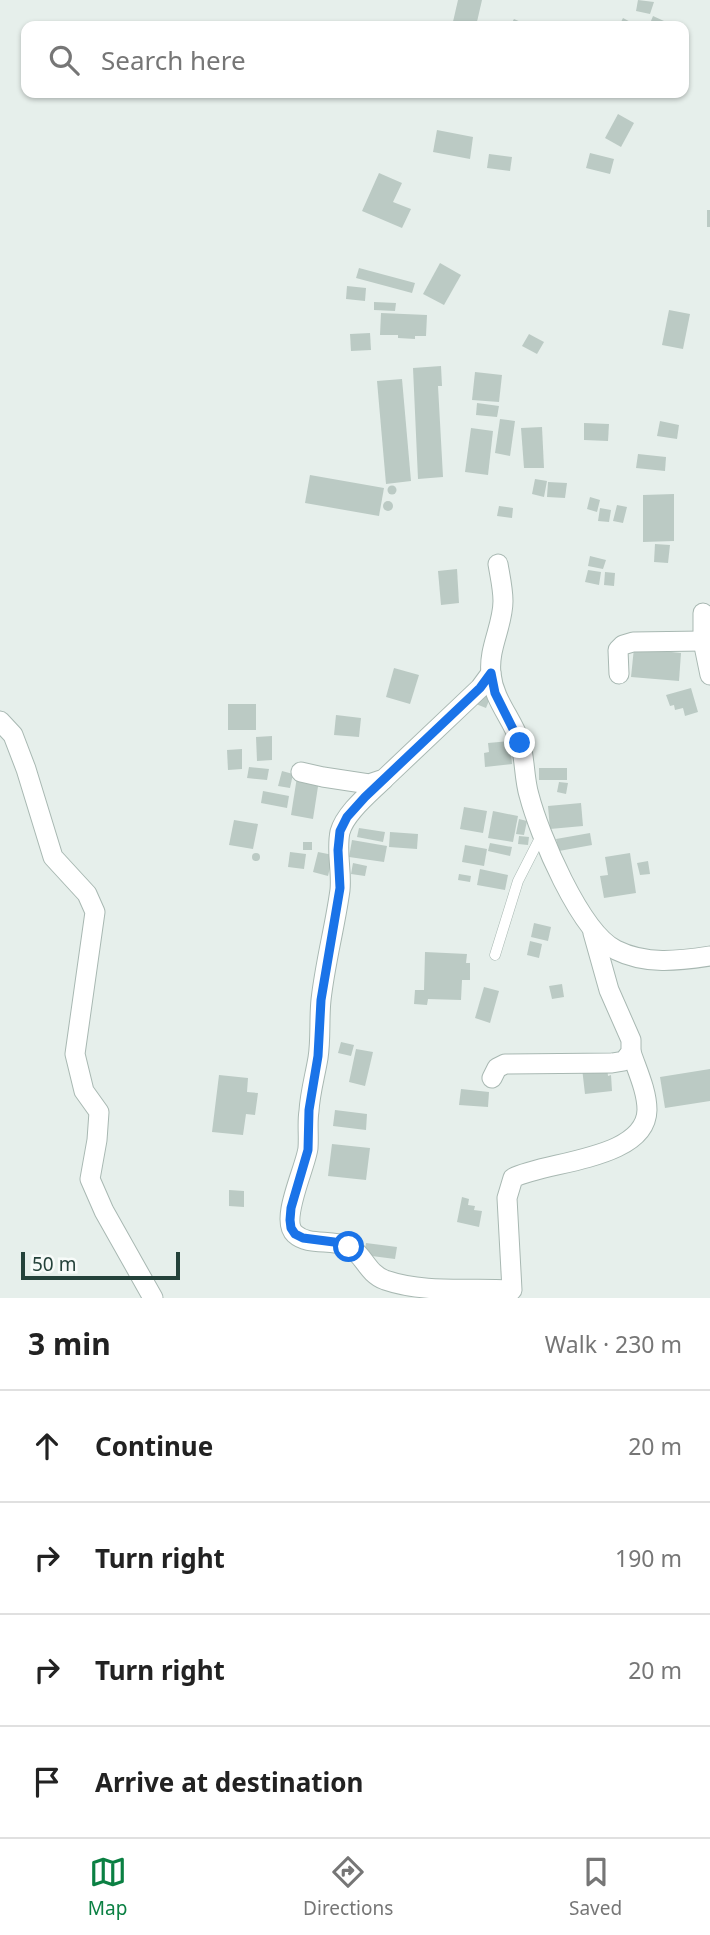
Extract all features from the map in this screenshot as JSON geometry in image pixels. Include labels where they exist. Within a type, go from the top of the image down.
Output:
[{"type":"street","points":[[491,673],[480,688],[347,817],[340,831],[340,888],[321,1000],[318,1056],[309,1110],[308,1150],[291,1208],[291,1228],[295,1234],[349,1247],[358,1253],[371,1272],[384,1280],[416,1287],[512,1290],[507,1198],[513,1178],[525,1172],[621,1147],[639,1131],[647,1112],[645,1094],[631,1052],[631,1040],[609,990],[593,933],[541,835],[529,796],[520,743],[495,693],[491,673],[492,645],[500,623],[503,601],[498,564]]},
{"type":"street","points":[[703,613],[704,641],[710,675]]},
{"type":"street","points":[[619,674],[618,650],[623,645],[633,642],[704,641]]},
{"type":"street","points":[[0,721],[13,735],[53,857],[87,894],[95,912],[75,1054],[84,1091],[99,1112],[90,1179],[104,1210],[153,1298]]},
{"type":"street","points":[[301,772],[369,784],[384,779]]},
{"type":"street","points":[[593,933],[615,950],[650,961],[682,961],[710,956]]},
{"type":"street","points":[[492,1078],[497,1068],[505,1064],[612,1063],[624,1061],[631,1052]]},
{"type":"lane","points":[[495,955],[518,881],[541,835]]},
{"type":"building","points":[[458,0],[482,0],[477,21],[453,21]]},
{"type":"building","points":[[638,0],[654,2],[650,14],[636,11]]},
{"type":"building","points":[[653,16],[664,21],[651,21]]},
{"type":"building","points":[[618,114],[634,123],[621,147],[605,138]]},
{"type":"building","points":[[437,130],[473,137],[470,159],[433,152]]},
{"type":"building","points":[[590,153],[614,159],[610,174],[586,168]]},
{"type":"building","points":[[489,154],[512,157],[510,171],[487,168]]},
{"type":"building","points":[[379,173],[402,183],[393,202],[411,209],[402,228],[362,211]]},
{"type":"building","points":[[707,210],[710,210],[710,227],[707,227]]},
{"type":"building","points":[[440,263],[461,275],[444,305],[423,294]]},
{"type":"building","points":[[359,268],[415,283],[412,293],[356,278]]},
{"type":"building","points":[[347,286],[366,288],[365,301],[346,299]]},
{"type":"building","points":[[374,302],[396,303],[395,311],[374,310]]},
{"type":"building","points":[[669,310],[690,314],[683,349],[662,345]]},
{"type":"building","points":[[381,313],[427,315],[426,336],[415,336],[415,339],[380,335]]},
{"type":"building","points":[[370,333],[371,350],[351,351],[350,334]]},
{"type":"building","points":[[529,334],[544,342],[537,354],[522,346]]},
{"type":"building","points":[[441,366],[442,386],[438,386],[443,477],[418,479],[413,368]]},
{"type":"building","points":[[475,372],[502,375],[499,402],[472,400]]},
{"type":"building","points":[[402,379],[411,481],[386,484],[377,381]]},
{"type":"building","points":[[477,403],[499,406],[497,417],[476,415]]},
{"type":"building","points":[[500,419],[515,421],[510,456],[495,453]]},
{"type":"building","points":[[660,421],[679,425],[677,439],[657,436]]},
{"type":"building","points":[[584,423],[609,424],[608,441],[584,440]]},
{"type":"building","points":[[542,427],[544,468],[524,468],[521,428]]},
{"type":"building","points":[[471,428],[493,431],[488,475],[465,472]]},
{"type":"building","points":[[638,454],[666,457],[665,471],[636,468]]},
{"type":"building","points":[[310,475],[384,488],[379,516],[305,503]]},
{"type":"building","points":[[535,479],[547,481],[544,497],[532,494]]},
{"type":"building","points":[[548,482],[567,483],[565,498],[547,497]]},
{"type":"building","points":[[392,485],[397,490],[392,495],[387,490]]},
{"type":"building","points":[[674,494],[674,541],[643,542],[643,495]]},
{"type":"building","points":[[590,497],[600,500],[597,512],[587,509]]},
{"type":"building","points":[[388,501],[392,502],[392,510],[388,511],[384,510],[383,506],[384,502]]},
{"type":"building","points":[[617,505],[627,507],[623,523],[613,521]]},
{"type":"building","points":[[499,506],[513,508],[512,518],[497,516]]},
{"type":"building","points":[[600,508],[611,510],[609,522],[598,521]]},
{"type":"building","points":[[655,544],[670,545],[668,563],[654,562]]},
{"type":"building","points":[[590,556],[606,560],[603,569],[588,566]]},
{"type":"building","points":[[457,569],[459,603],[441,605],[438,571]]},
{"type":"building","points":[[588,570],[601,572],[599,585],[585,582]]},
{"type":"building","points":[[605,572],[615,573],[614,586],[604,585]]},
{"type":"building","points":[[634,648],[681,653],[679,681],[631,677]]},
{"type":"building","points":[[394,668],[419,675],[410,704],[386,697]]},
{"type":"building","points":[[691,688],[698,712],[685,716],[683,708],[675,710],[674,705],[670,706],[666,695]]},
{"type":"building","points":[[482,689],[492,693],[486,708],[476,704]]},
{"type":"building","points":[[228,704],[256,704],[256,730],[228,730]]},
{"type":"building","points":[[336,715],[361,718],[359,737],[334,735]]},
{"type":"building","points":[[272,736],[272,760],[257,761],[256,737]]},
{"type":"building","points":[[510,741],[512,764],[485,767],[484,753],[489,752],[488,743]]},
{"type":"building","points":[[242,749],[242,769],[228,770],[227,750]]},
{"type":"building","points":[[249,767],[269,769],[267,780],[247,778]]},
{"type":"building","points":[[539,768],[567,768],[567,780],[539,780]]},
{"type":"building","points":[[282,771],[293,774],[290,788],[278,786]]},
{"type":"building","points":[[297,777],[319,780],[313,819],[291,815]]},
{"type":"building","points":[[559,782],[568,783],[566,794],[557,792]]},
{"type":"building","points":[[263,791],[289,796],[287,808],[261,803]]},
{"type":"building","points":[[581,803],[583,826],[550,829],[548,806]]},
{"type":"building","points":[[464,807],[487,811],[483,833],[460,829]]},
{"type":"building","points":[[493,811],[518,816],[513,842],[488,838]]},
{"type":"building","points":[[519,819],[527,821],[524,835],[516,834]]},
{"type":"building","points":[[234,820],[258,824],[253,849],[229,845]]},
{"type":"building","points":[[359,828],[385,832],[383,842],[357,837]]},
{"type":"building","points":[[390,832],[418,834],[417,849],[389,847]]},
{"type":"building","points":[[590,833],[592,845],[559,851],[556,839]]},
{"type":"building","points":[[519,836],[529,837],[528,845],[518,844]]},
{"type":"building","points":[[352,840],[387,846],[384,862],[349,857]]},
{"type":"building","points":[[303,842],[312,842],[312,850],[303,850]]},
{"type":"building","points":[[490,843],[512,847],[510,856],[488,851]]},
{"type":"building","points":[[465,845],[487,849],[484,866],[462,862]]},
{"type":"building","points":[[290,852],[306,854],[304,869],[288,867]]},
{"type":"building","points":[[318,852],[333,855],[328,876],[313,872]]},
{"type":"building","points":[[256,853],[260,857],[256,861],[252,857]]},
{"type":"building","points":[[630,853],[636,893],[604,898],[600,876],[608,875],[605,857]]},
{"type":"building","points":[[648,861],[650,874],[640,875],[637,863]]},
{"type":"building","points":[[353,863],[367,866],[365,876],[351,874]]},
{"type":"building","points":[[480,869],[508,875],[505,890],[477,885]]},
{"type":"building","points":[[459,874],[471,876],[470,882],[458,880]]},
{"type":"building","points":[[534,923],[551,927],[548,941],[531,937]]},
{"type":"building","points":[[530,941],[542,944],[539,958],[527,955]]},
{"type":"building","points":[[425,952],[467,954],[470,980],[462,980],[461,1000],[428,999],[427,1005],[414,1004],[415,990],[424,990]]},
{"type":"building","points":[[562,984],[564,997],[552,999],[549,986]]},
{"type":"building","points":[[484,987],[499,991],[490,1023],[475,1018]]},
{"type":"building","points":[[341,1042],[354,1045],[351,1056],[338,1053]]},
{"type":"building","points":[[356,1049],[373,1052],[365,1086],[349,1082]]},
{"type":"building","points":[[607,1065],[612,1091],[585,1094],[582,1068]]},
{"type":"building","points":[[710,1069],[710,1101],[665,1108],[660,1077]]},
{"type":"building","points":[[219,1075],[248,1078],[247,1092],[258,1093],[255,1115],[246,1114],[243,1135],[212,1132]]},
{"type":"building","points":[[461,1089],[489,1092],[488,1107],[459,1105]]},
{"type":"building","points":[[335,1110],[367,1114],[366,1130],[333,1126]]},
{"type":"building","points":[[332,1144],[370,1148],[366,1180],[328,1176]]},
{"type":"building","points":[[229,1190],[244,1191],[244,1207],[229,1206]]},
{"type":"building","points":[[462,1197],[469,1199],[468,1205],[475,1206],[474,1210],[482,1211],[479,1227],[457,1222]]},
{"type":"building","points":[[366,1243],[397,1247],[395,1259],[364,1255]]},
{"type":"route","points":[[349,1247],[303,1238],[295,1234],[290,1220],[308,1150],[309,1110],[318,1056],[321,1000],[340,888],[340,831],[347,817],[365,797],[480,688],[491,673],[495,693],[520,743]]}]
